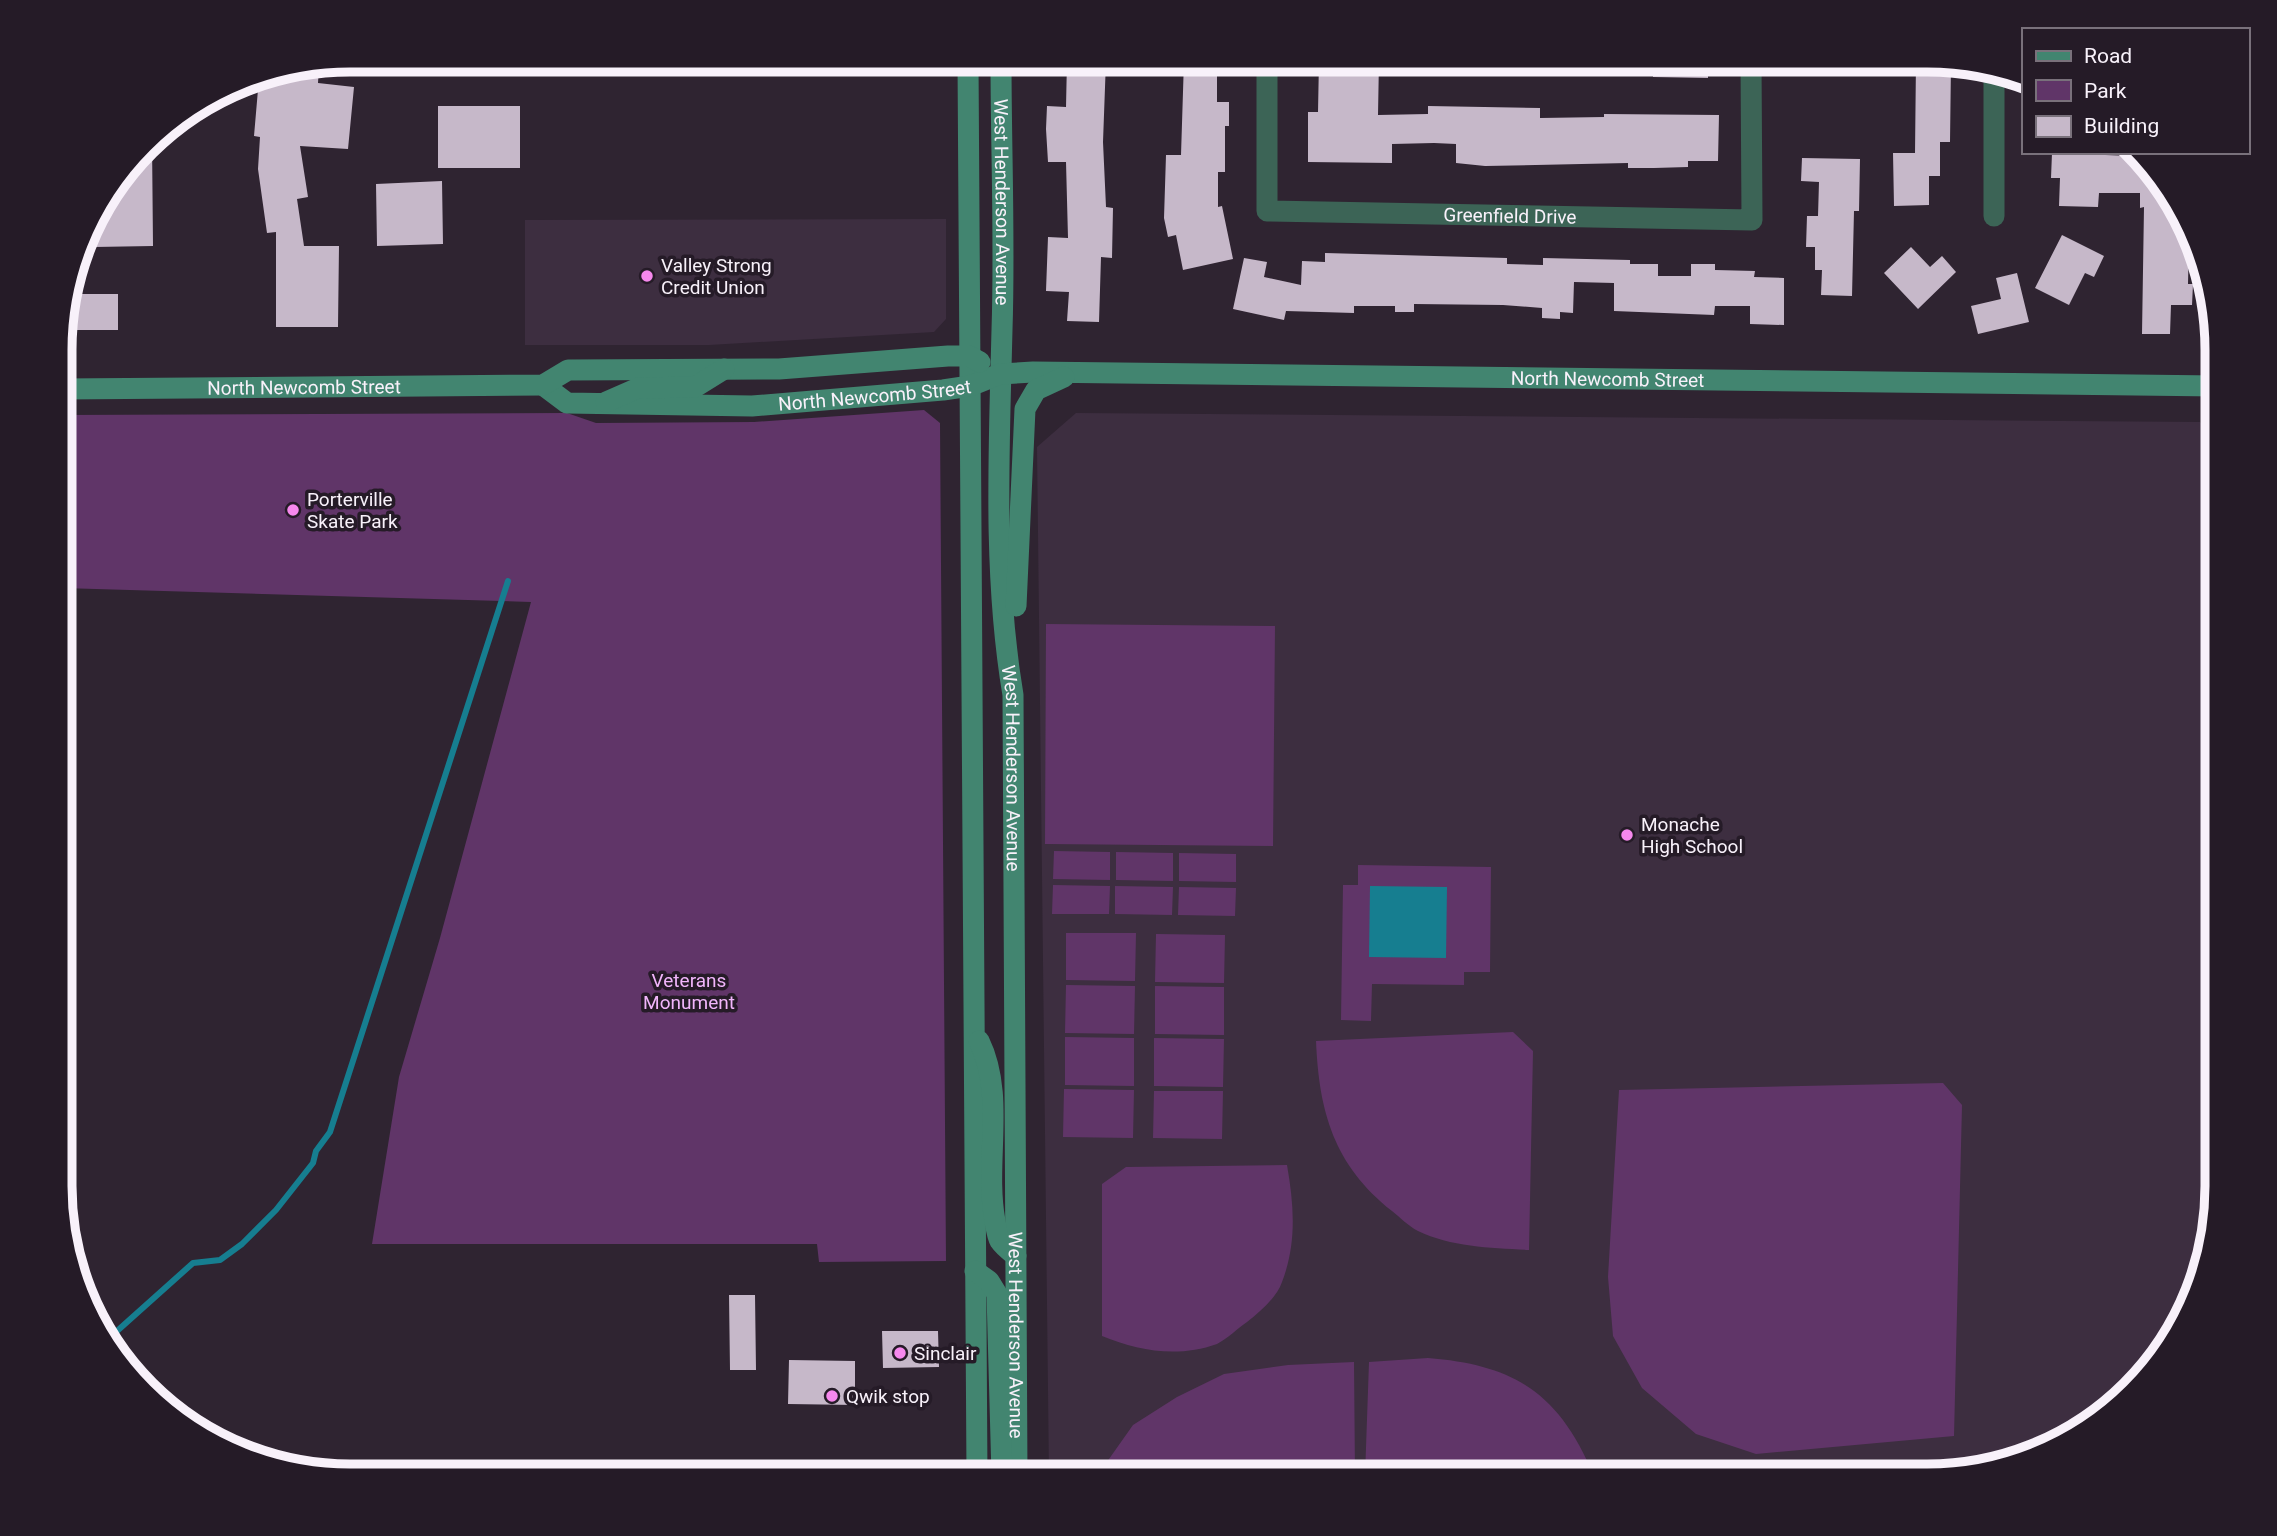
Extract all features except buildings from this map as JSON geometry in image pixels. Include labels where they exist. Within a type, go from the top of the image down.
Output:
[{"type":"main road","name":"West Henderson Avenue","points":[[968,72],[977,1464]]},
{"type":"main road","name":"West Henderson Avenue","points":[[1001,72],[998,409],[1004,643],[1013,695],[1017,1464]]},
{"type":"main road","name":"North Newcomb Street","points":[[72,388],[543,385],[568,370],[779,369],[968,356],[1000,374]]},
{"type":"main road","points":[[601,404],[638,388],[695,387],[724,369]]},
{"type":"main road","name":"North Newcomb Street","points":[[543,385],[567,403],[752,406],[970,386],[1000,374],[1081,372],[2205,386]]},
{"type":"main road","points":[[1013,695],[1025,409],[1036,390],[1052,380],[1081,372]]},
{"type":"main road","points":[[974,1029],[988,1058],[993,1107],[990,1159],[995,1221],[999,1240],[1016,1256]]},
{"type":"main road","points":[[975,1271],[989,1281],[997,1294],[1002,1464]]},
{"type":"street","name":"Greenfield Drive","points":[[1267,72],[1267,211],[1752,220],[1751,72]]},
{"type":"street","points":[[1994,80],[1994,216]]},
{"type":"shaded area","points":[[946,219],[946,319],[934,332],[709,345],[525,345],[525,220]]},
{"type":"shaded area","name":"Monache High School","points":[[1076,413],[2200,422],[2205,427],[2205,1204],[2196,1258],[2184,1292],[2168,1325],[2148,1355],[2124,1383],[2096,1407],[2050,1436],[1999,1455],[1945,1464],[1049,1464],[1037,447]]},
{"type":"green space","name":"Veterans Monument","points":[[924,410],[940,423],[946,1261],[819,1262],[817,1244],[372,1244],[399,1077],[440,938],[531,602],[72,588],[72,415],[567,413],[596,423],[754,422]]},
{"type":"green space","points":[[1046,624],[1275,626],[1273,846],[1045,844]]},
{"type":"green space","points":[[1054,851],[1110,852],[1110,880],[1053,879]]},
{"type":"green space","points":[[1116,852],[1173,853],[1173,881],[1116,880]]},
{"type":"green space","points":[[1179,853],[1236,854],[1236,882],[1179,881]]},
{"type":"green space","points":[[1358,865],[1491,867],[1490,972],[1464,972],[1464,985],[1372,984],[1371,1021],[1341,1020],[1343,885],[1358,885]]},
{"type":"green space","points":[[1053,885],[1110,886],[1109,914],[1052,914]]},
{"type":"green space","points":[[1115,886],[1173,887],[1172,915],[1115,914]]},
{"type":"green space","points":[[1179,887],[1236,888],[1235,916],[1178,915]]},
{"type":"green space","points":[[1066,933],[1136,933],[1135,981],[1066,980]]},
{"type":"green space","points":[[1156,934],[1225,935],[1224,983],[1155,982]]},
{"type":"green space","points":[[1066,985],[1135,986],[1134,1034],[1065,1033]]},
{"type":"green space","points":[[1155,986],[1224,987],[1224,1035],[1155,1034]]},
{"type":"green space","points":[[1513,1032],[1533,1051],[1529,1250],[1458,1244],[1418,1231],[1372,1193],[1343,1156],[1326,1114],[1316,1041]]},
{"type":"green space","points":[[1065,1037],[1134,1038],[1134,1086],[1065,1085]]},
{"type":"green space","points":[[1154,1038],[1224,1039],[1223,1087],[1154,1086]]},
{"type":"green space","points":[[1943,1083],[1962,1105],[1954,1436],[1756,1454],[1696,1434],[1642,1388],[1613,1336],[1608,1277],[1619,1090]]},
{"type":"green space","points":[[1064,1089],[1134,1090],[1133,1138],[1063,1137]]},
{"type":"green space","points":[[1154,1091],[1223,1091],[1222,1139],[1153,1138]]},
{"type":"green space","points":[[1287,1165],[1292,1209],[1290,1253],[1280,1288],[1262,1309],[1221,1342],[1188,1351],[1144,1349],[1102,1336],[1102,1184],[1126,1167]]},
{"type":"green space","points":[[1428,1358],[1486,1368],[1510,1377],[1530,1388],[1549,1404],[1566,1424],[1588,1464],[1365,1464],[1369,1362]]},
{"type":"green space","points":[[1354,1362],[1355,1464],[1105,1464],[1133,1425],[1177,1397],[1224,1374],[1288,1365]]},
{"type":"water","points":[[1370,886],[1447,887],[1446,958],[1369,957]]},
{"type":"waterway","points":[[115,1333],[193,1263],[220,1260],[242,1244],[276,1210],[313,1163],[316,1151],[330,1132],[508,581]]},
{"type":"place","name":"Valley Strong Credit Union","points":[[647,276]]},
{"type":"place","name":"Porterville Skate Park","points":[[293,510]]},
{"type":"place","name":"Monache High School","points":[[1627,835]]},
{"type":"place","name":"Sinclair","points":[[900,1353]]},
{"type":"place","name":"Qwik stop","points":[[832,1396]]}]
